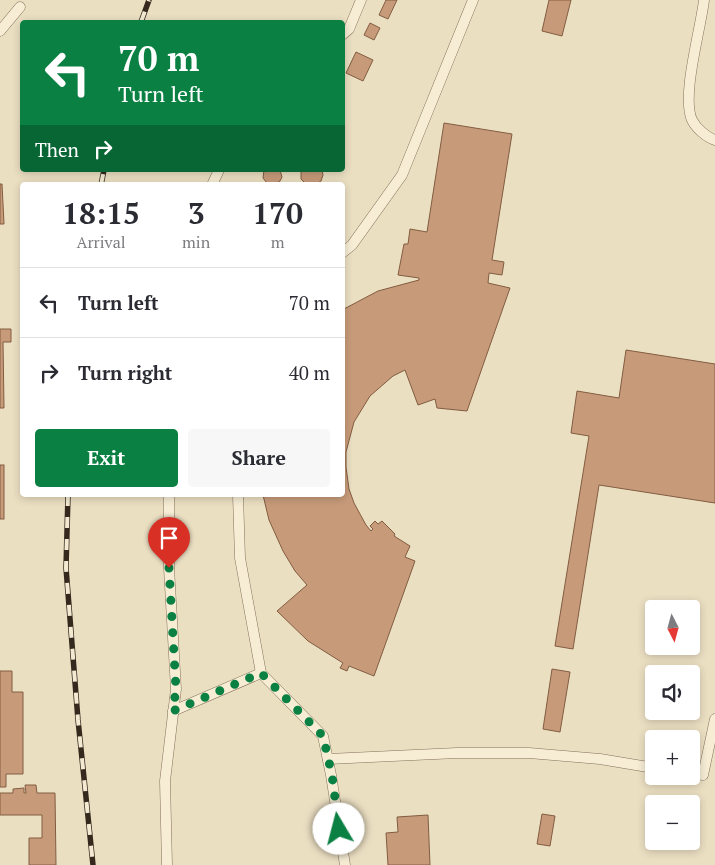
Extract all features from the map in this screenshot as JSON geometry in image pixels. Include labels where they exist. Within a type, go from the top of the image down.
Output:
[{"type":"lane","points":[[345,32],[349,29],[361,0]]},
{"type":"lane","points":[[345,251],[352,245],[402,175],[473,0]]},
{"type":"lane","points":[[704,0],[691,78],[689,107],[692,120],[708,137],[715,140]]},
{"type":"lane","points":[[0,32],[20,7]]},
{"type":"lane","points":[[167,865],[165,781],[176,689],[169,568],[170,497]]},
{"type":"lane","points":[[238,497],[240,558],[261,673],[323,736],[345,865]]},
{"type":"lane","points":[[173,711],[261,673]]},
{"type":"lane","points":[[700,774],[703,775],[715,719]]},
{"type":"lane","points":[[328,759],[457,753],[529,753],[600,759],[645,766]]},
{"type":"building","points":[[386,0],[397,0],[388,19],[379,15]]},
{"type":"building","points":[[549,0],[571,0],[562,36],[542,31]]},
{"type":"building","points":[[370,23],[380,28],[374,40],[364,35]]},
{"type":"building","points":[[356,52],[373,60],[363,81],[346,73]]},
{"type":"building","points":[[444,123],[512,134],[492,260],[504,262],[502,275],[489,273],[488,283],[510,288],[467,411],[437,408],[435,399],[418,405],[405,370],[393,376],[370,396],[354,422],[346,452],[349,489],[366,525],[371,531],[373,529],[370,526],[375,521],[378,524],[382,521],[395,534],[394,536],[410,546],[405,557],[415,561],[374,676],[349,666],[347,671],[340,668],[343,663],[308,641],[277,611],[307,585],[295,571],[283,551],[269,520],[263,497],[345,497],[345,308],[378,291],[419,280],[419,278],[398,275],[404,244],[408,244],[410,229],[427,232]]},
{"type":"building","points":[[264,172],[281,172],[282,177],[278,182],[266,182],[263,178]]},
{"type":"building","points":[[301,172],[322,172],[320,182],[304,182],[301,179]]},
{"type":"building","points":[[0,184],[2,184],[4,224],[0,224]]},
{"type":"building","points":[[0,329],[11,329],[11,342],[3,342],[4,408],[0,408]]},
{"type":"building","points":[[626,350],[715,364],[715,503],[599,485],[573,649],[555,646],[589,436],[571,433],[577,391],[619,398]]},
{"type":"building","points":[[0,465],[4,465],[4,519],[0,519]]},
{"type":"building","points":[[552,669],[570,672],[560,732],[543,729]]},
{"type":"building","points":[[0,671],[12,671],[12,692],[23,692],[23,774],[6,774],[6,787],[0,787]]},
{"type":"building","points":[[25,785],[36,785],[37,793],[55,793],[56,865],[29,865],[29,838],[42,838],[42,815],[0,815],[0,793],[13,793],[13,789],[24,788],[24,793],[26,793]]},
{"type":"building","points":[[542,814],[555,816],[550,846],[537,844]]},
{"type":"building","points":[[428,815],[430,865],[388,865],[386,833],[398,832],[397,817]]},
{"type":"railway","points":[[142,20],[149,0]]},
{"type":"railway","points":[[102,182],[104,172]]},
{"type":"railway","points":[[68,497],[66,568],[78,720],[93,865]]},
{"type":"route","points":[[169,568],[176,689],[173,711],[261,673],[323,736],[332,775],[339,829]]}]
